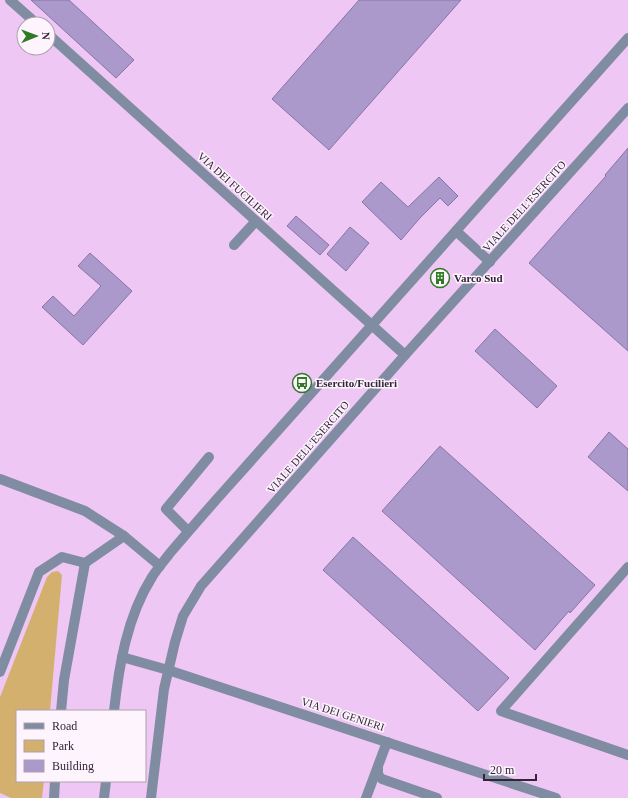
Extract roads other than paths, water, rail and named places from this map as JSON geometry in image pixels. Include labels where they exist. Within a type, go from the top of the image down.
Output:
[{"type":"street","points":[[10,0],[28,16]]},
{"type":"street","points":[[114,710],[122,657],[128,631],[138,603],[152,576],[188,531],[628,38]]},
{"type":"street","name":"VIA DEI FUCILIERI","points":[[56,41],[405,355]]},
{"type":"street","name":"VIALE DELL'ESERCITO","points":[[151,798],[164,689],[176,635],[183,616],[205,582],[405,355],[628,108]]},
{"type":"street","points":[[234,246],[256,221]]},
{"type":"street","points":[[456,231],[490,262]]},
{"type":"street","points":[[188,531],[166,509],[209,457]]},
{"type":"street","points":[[0,479],[85,511],[124,536],[160,566]]},
{"type":"street","points":[[61,710],[64,680],[85,563],[124,536]]},
{"type":"street","points":[[0,672],[39,572],[62,557],[85,563]]},
{"type":"street","points":[[628,567],[501,711],[628,755]]},
{"type":"street","name":"VIA DEI GENIERI","points":[[122,657],[168,670],[556,798]]},
{"type":"street","points":[[366,798],[387,742]]},
{"type":"street","points":[[378,767],[378,775],[382,779],[437,798]]},
{"type":"street","points":[[54,798],[55,782]]},
{"type":"street","points":[[104,798],[106,782]]},
{"type":"place","name":"Varco Sud","points":[[440,278]]},
{"type":"place","name":"Esercito/Fucilieri","points":[[302,383]]}]
